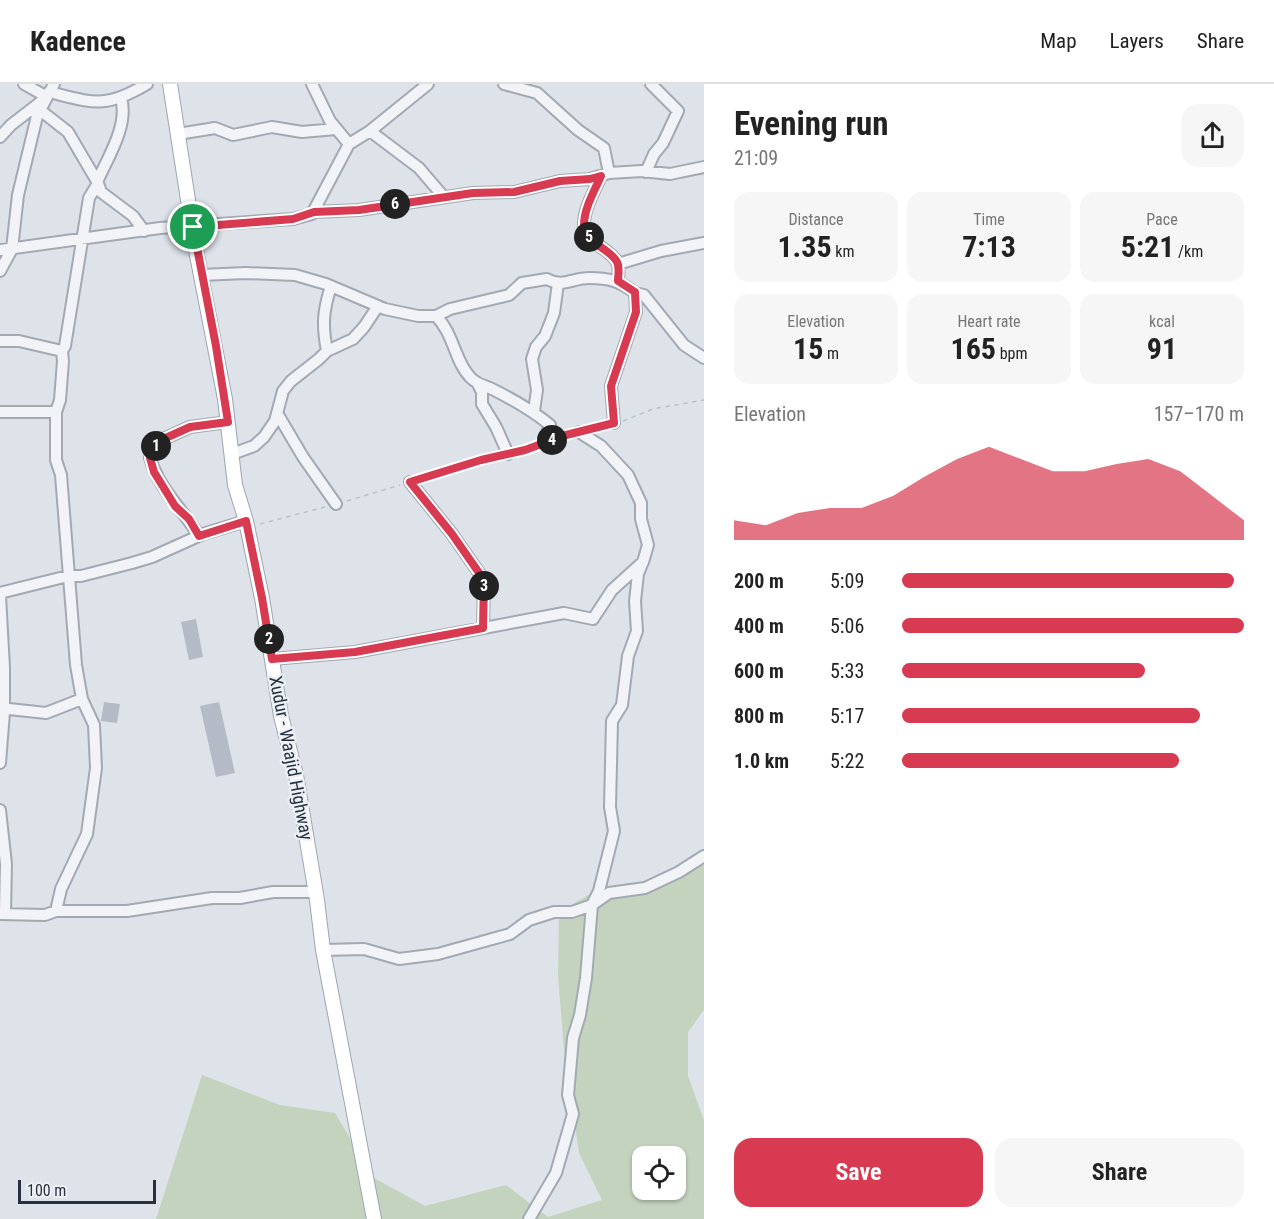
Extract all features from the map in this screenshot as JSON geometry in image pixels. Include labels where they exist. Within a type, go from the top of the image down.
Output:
[{"type":"main road","name":"Xudur - Waajid Highway","points":[[170,84],[201,275],[216,346],[235,485],[262,598],[281,716],[296,775],[316,892],[323,950],[374,1219]]},
{"type":"street","points":[[24,84],[88,102],[107,102],[121,98],[147,84]]},
{"type":"street","points":[[312,84],[330,121],[349,144]]},
{"type":"street","points":[[314,212],[349,144],[370,131],[428,84]]},
{"type":"street","points":[[504,84],[537,93],[578,130],[604,148],[605,174],[586,213],[584,227],[590,238],[610,254],[618,264],[618,281]]},
{"type":"street","points":[[646,172],[678,111],[651,84]]},
{"type":"street","points":[[0,271],[40,110],[50,91]]},
{"type":"street","points":[[0,137],[50,91]]},
{"type":"street","points":[[56,912],[61,889],[87,834],[96,768],[94,725],[82,699],[76,665],[61,475],[56,460],[56,412],[60,400],[62,351],[65,346],[89,198],[119,133],[124,108],[121,98]]},
{"type":"street","points":[[40,110],[68,132],[98,182],[101,192],[133,216],[144,231]]},
{"type":"street","points":[[178,134],[215,128],[233,135],[272,127],[302,132],[336,129]]},
{"type":"street","points":[[370,131],[419,168],[443,196]]},
{"type":"street","points":[[6,250],[144,231],[293,219],[314,212],[359,210],[443,196],[514,192],[560,181],[590,179],[605,174],[646,172],[670,174],[704,167]]},
{"type":"street","points":[[618,264],[661,251],[704,243]]},
{"type":"street","points":[[201,275],[246,273],[295,275],[331,286],[378,306],[418,316],[436,316],[450,309],[509,295],[522,283],[546,279],[555,284],[589,278],[618,281],[644,295],[684,345],[704,358]]},
{"type":"street","points":[[534,411],[537,390],[532,359],[536,348],[545,336],[554,313],[558,283]]},
{"type":"street","points":[[327,351],[323,329],[325,307],[331,286]]},
{"type":"street","points":[[614,423],[611,386],[636,312],[635,292]]},
{"type":"street","points":[[232,454],[254,446],[264,437],[275,422],[284,391],[291,381],[327,351],[353,339],[378,306]]},
{"type":"street","points":[[436,316],[445,325],[468,375],[478,384],[482,392],[482,404],[496,427],[508,454]]},
{"type":"street","points":[[0,341],[19,341],[62,351]]},
{"type":"street","points":[[478,384],[534,411],[550,425],[544,443]]},
{"type":"street","points":[[0,412],[56,412]]},
{"type":"street","points":[[277,413],[303,457],[336,504]]},
{"type":"street","points":[[199,536],[189,519],[175,506],[154,472],[150,458],[159,441],[190,427],[228,422]]},
{"type":"street","points":[[529,1219],[556,1173],[573,1114],[568,1095],[573,1038],[580,1015],[586,978],[592,905],[599,891],[614,831],[610,807],[612,721],[622,705],[628,656],[637,631],[635,601],[638,574],[648,545],[641,503],[628,475],[602,446],[579,432]]},
{"type":"street","points":[[410,482],[452,534],[484,580],[483,628]]},
{"type":"street","points":[[0,763],[2,712],[0,595],[68,576],[81,576],[132,563],[152,557],[199,536],[246,524]]},
{"type":"street","points":[[272,659],[355,652],[564,613],[593,619],[612,590],[642,564]]},
{"type":"street","points":[[2,712],[9,709],[46,713],[82,699]]},
{"type":"street","points":[[0,810],[6,864],[2,912],[45,915],[56,912],[127,911],[212,898],[240,898],[273,892],[316,892]]},
{"type":"street","points":[[323,950],[364,950],[399,959],[438,954],[510,934],[537,917],[554,912],[572,912],[592,905],[609,893],[645,888],[679,872],[704,856]]},
{"type":"path","points":[[246,524],[336,504],[653,410],[704,400]]},
{"type":"green space","points":[[704,863],[704,1010],[688,1032],[688,1076],[704,1120],[704,1219],[156,1219],[202,1075],[280,1105],[335,1113],[374,1178],[425,1206],[506,1185],[548,1217],[602,1200],[579,1153],[564,1049],[558,976],[559,912],[588,895],[625,891]]},
{"type":"building","points":[[196,619],[203,657],[189,660],[181,622]]},
{"type":"building","points":[[104,702],[120,704],[117,723],[101,721]]},
{"type":"building","points":[[219,702],[235,773],[216,777],[200,706]]},
{"type":"route","points":[[601,176],[586,213],[584,227],[590,238],[610,254],[618,264],[618,281],[635,292],[636,312],[611,386],[614,423],[566,435],[525,450],[481,460],[410,482],[452,534],[484,580],[483,628],[355,652],[272,659],[246,521],[199,536],[189,519],[175,506],[154,472],[150,458],[159,441],[190,427],[228,422],[193,227],[293,219],[314,212],[359,210],[443,196],[514,192],[560,181],[601,176]]}]
